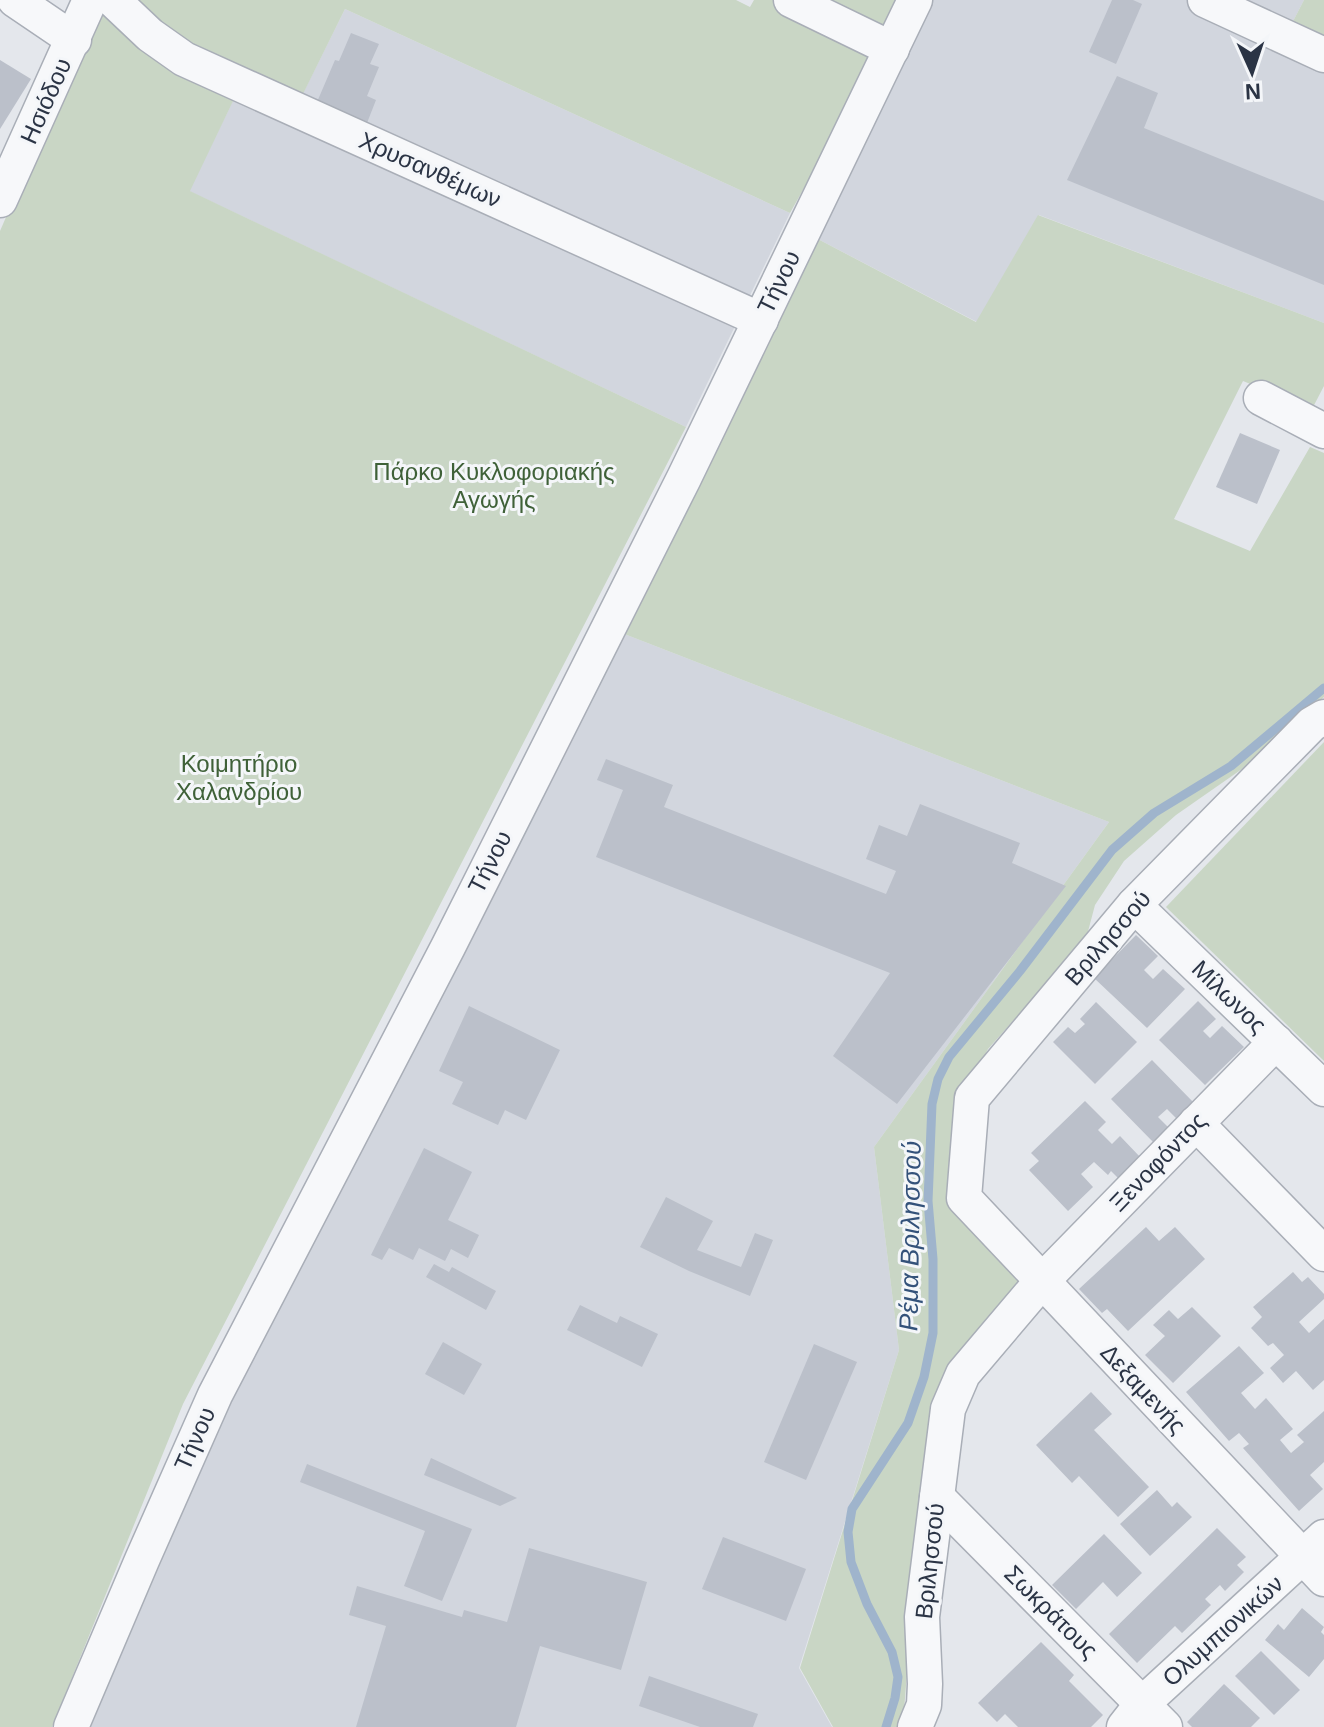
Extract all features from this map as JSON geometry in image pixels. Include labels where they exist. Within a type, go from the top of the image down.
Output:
[{"type":"street","points":[[15,0],[74,40]]},
{"type":"street","name":"Ησιόδου","points":[[0,200],[90,0]]},
{"type":"street","name":"Χρυσανθέμων","points":[[113,0],[150,35],[184,59],[761,320]]},
{"type":"street","points":[[791,0],[892,49]]},
{"type":"street","name":"Τήνου","points":[[71,1727],[215,1395],[448,947],[684,478],[915,0]]},
{"type":"street","points":[[1205,0],[1324,55]]},
{"type":"street","points":[[1261,398],[1324,431]]},
{"type":"street","name":"Βριλησσού","points":[[964,1198],[972,1098],[1134,905],[1312,724],[1324,717]]},
{"type":"street","name":"Μίλωνος","points":[[1134,905],[1324,1089]]},
{"type":"street","name":"Ξενοφόντος","points":[[1041,1282],[1276,1042]]},
{"type":"street","points":[[1196,1123],[1324,1254]]},
{"type":"street","name":"Δεξαμενής","points":[[964,1198],[1041,1282],[1317,1558]]},
{"type":"street","name":"Βριλησσού","points":[[915,1727],[924,1705],[922,1617],[948,1409],[963,1374],[1041,1282]]},
{"type":"street","name":"Σωκράτους","points":[[937,1497],[1144,1719]]},
{"type":"street","name":"Ολυμπιονικών","points":[[1144,1719],[1317,1558]]},
{"type":"shaded area","points":[[928,0],[1304,0],[1288,31],[1324,50],[1324,323],[1039,215],[977,322],[814,237]]},
{"type":"shaded area","points":[[345,9],[790,213],[686,427],[189,191],[246,74],[300,99]]},
{"type":"shaded area","points":[[614,630],[1109,822],[874,1147],[899,1350],[799,1668],[832,1727],[91,1727],[227,1396]]},
{"type":"green space","points":[[100,0],[736,0],[750,7],[754,0],[904,0],[875,62],[790,213],[345,9],[300,100],[246,74],[190,191],[686,427],[183,1404],[52,1727],[0,1727],[0,231]]},
{"type":"green space","points":[[1304,0],[1324,0],[1324,50],[1288,31]]},
{"type":"green space","points":[[1038,215],[1324,323],[1324,386],[1312,409],[1243,381],[1174,519],[1250,551],[1310,447],[1324,453],[1324,697],[1242,769],[1176,815],[1124,861],[1095,905],[1086,939],[988,1049],[959,1109],[962,1198],[1027,1280],[961,1358],[929,1415],[930,1493],[914,1536],[907,1596],[909,1647],[904,1711],[897,1727],[833,1727],[800,1668],[899,1350],[874,1147],[1109,822],[614,630],[814,237],[976,322]]},
{"type":"green space","points":[[1324,742],[1324,1061],[1166,907]]},
{"type":"building","points":[[1112,0],[1133,0],[1142,4],[1116,64],[1089,52]]},
{"type":"building","points":[[351,33],[379,44],[370,64],[379,67],[367,96],[376,100],[367,123],[317,102],[335,60],[339,61]]},
{"type":"building","points":[[0,60],[31,79],[0,129]]},
{"type":"building","points":[[1117,76],[1158,93],[1144,128],[1324,201],[1324,285],[1067,180]]},
{"type":"building","points":[[1240,433],[1280,450],[1257,504],[1216,487]]},
{"type":"building","points":[[606,759],[673,785],[664,807],[886,894],[896,871],[866,859],[879,825],[907,836],[920,804],[1020,843],[1012,863],[1066,886],[897,1104],[833,1056],[890,973],[596,857],[623,790],[597,780]]},
{"type":"building","points":[[1136,935],[1158,956],[1144,970],[1153,979],[1163,969],[1185,989],[1147,1028],[1094,978]]},
{"type":"building","points":[[1198,1001],[1216,1019],[1203,1031],[1210,1038],[1222,1026],[1244,1047],[1205,1085],[1159,1040]]},
{"type":"building","points":[[1096,1002],[1137,1042],[1095,1084],[1053,1042],[1068,1027],[1075,1033],[1085,1024],[1080,1019]]},
{"type":"building","points":[[469,1006],[560,1050],[526,1120],[505,1110],[498,1125],[452,1104],[463,1082],[439,1071]]},
{"type":"building","points":[[1152,1060],[1194,1103],[1177,1119],[1167,1109],[1158,1117],[1169,1128],[1154,1143],[1111,1099]]},
{"type":"building","points":[[1085,1101],[1106,1122],[1098,1130],[1112,1144],[1120,1136],[1141,1158],[1119,1179],[1111,1171],[1108,1175],[1094,1162],[1081,1174],[1093,1187],[1068,1211],[1029,1170],[1039,1161],[1031,1153]]},
{"type":"building","points":[[424,1148],[472,1172],[448,1220],[479,1235],[468,1258],[451,1249],[445,1261],[419,1248],[413,1260],[389,1248],[382,1260],[371,1255]]},
{"type":"building","points":[[666,1197],[713,1221],[697,1250],[741,1267],[755,1233],[773,1240],[750,1296],[640,1247]]},
{"type":"building","points":[[1146,1227],[1159,1241],[1175,1227],[1205,1259],[1128,1331],[1107,1309],[1102,1313],[1079,1289]]},
{"type":"building","points":[[434,1264],[449,1272],[452,1267],[496,1291],[486,1310],[426,1277]]},
{"type":"building","points":[[1293,1272],[1302,1282],[1308,1277],[1324,1294],[1324,1299],[1299,1322],[1309,1333],[1324,1319],[1324,1380],[1313,1390],[1296,1371],[1283,1383],[1270,1368],[1284,1355],[1273,1343],[1268,1346],[1251,1328],[1262,1317],[1253,1307]]},
{"type":"building","points":[[580,1305],[617,1323],[620,1316],[658,1334],[642,1367],[567,1330]]},
{"type":"building","points":[[1192,1307],[1221,1336],[1173,1383],[1145,1355],[1165,1336],[1153,1325],[1169,1310],[1178,1319]]},
{"type":"building","points":[[443,1342],[482,1364],[464,1395],[425,1374]]},
{"type":"building","points":[[814,1344],[857,1362],[806,1480],[764,1462]]},
{"type":"building","points":[[1239,1346],[1264,1373],[1241,1393],[1255,1409],[1266,1398],[1293,1429],[1280,1440],[1291,1453],[1304,1442],[1297,1435],[1324,1411],[1324,1462],[1310,1475],[1323,1489],[1299,1511],[1243,1448],[1249,1444],[1239,1433],[1229,1441],[1186,1392]]},
{"type":"building","points":[[1091,1392],[1112,1414],[1094,1430],[1149,1487],[1118,1517],[1079,1476],[1072,1483],[1036,1445]]},
{"type":"building","points":[[431,1458],[517,1498],[500,1506],[424,1475]]},
{"type":"building","points":[[307,1464],[472,1529],[442,1601],[404,1586],[425,1531],[300,1482]]},
{"type":"building","points":[[1157,1490],[1172,1507],[1177,1502],[1192,1517],[1150,1556],[1120,1524]]},
{"type":"building","points":[[1217,1528],[1246,1557],[1237,1565],[1244,1572],[1225,1591],[1220,1585],[1205,1599],[1211,1605],[1182,1633],[1175,1626],[1137,1663],[1109,1634]]},
{"type":"building","points":[[1104,1534],[1142,1573],[1117,1597],[1103,1582],[1076,1609],[1052,1585]]},
{"type":"building","points":[[723,1537],[806,1569],[786,1621],[702,1589]]},
{"type":"building","points":[[529,1548],[647,1582],[621,1670],[540,1646],[516,1727],[356,1727],[386,1626],[349,1615],[357,1586],[462,1617],[464,1610],[507,1622]]},
{"type":"building","points":[[1302,1608],[1324,1627],[1321,1632],[1324,1635],[1324,1659],[1309,1677],[1265,1640],[1278,1624],[1284,1630]]},
{"type":"building","points":[[1041,1642],[1074,1675],[1069,1681],[1103,1715],[1091,1727],[1018,1727],[1005,1714],[997,1722],[978,1703]]},
{"type":"building","points":[[1261,1651],[1300,1690],[1274,1715],[1235,1676]]},
{"type":"building","points":[[649,1676],[758,1714],[753,1727],[700,1727],[639,1706]]},
{"type":"building","points":[[1224,1684],[1260,1718],[1251,1727],[1192,1727],[1187,1722]]},
{"type":"waterway","name":"Ρέμα Βριλησσού","points":[[886,1727],[898,1677],[892,1652],[867,1604],[851,1562],[848,1532],[852,1509],[908,1423],[924,1377],[933,1333],[933,1259],[928,1201],[932,1104],[938,1079],[949,1057],[1020,971],[1112,850],[1154,813],[1231,766],[1324,688]]},
{"type":"park label","name":"Πάρκο Κυκλοφοριακής Αγωγής","points":[[494,486]]},
{"type":"park label","name":"Κοιμητήριο Χαλανδρίου","points":[[239,778]]}]
